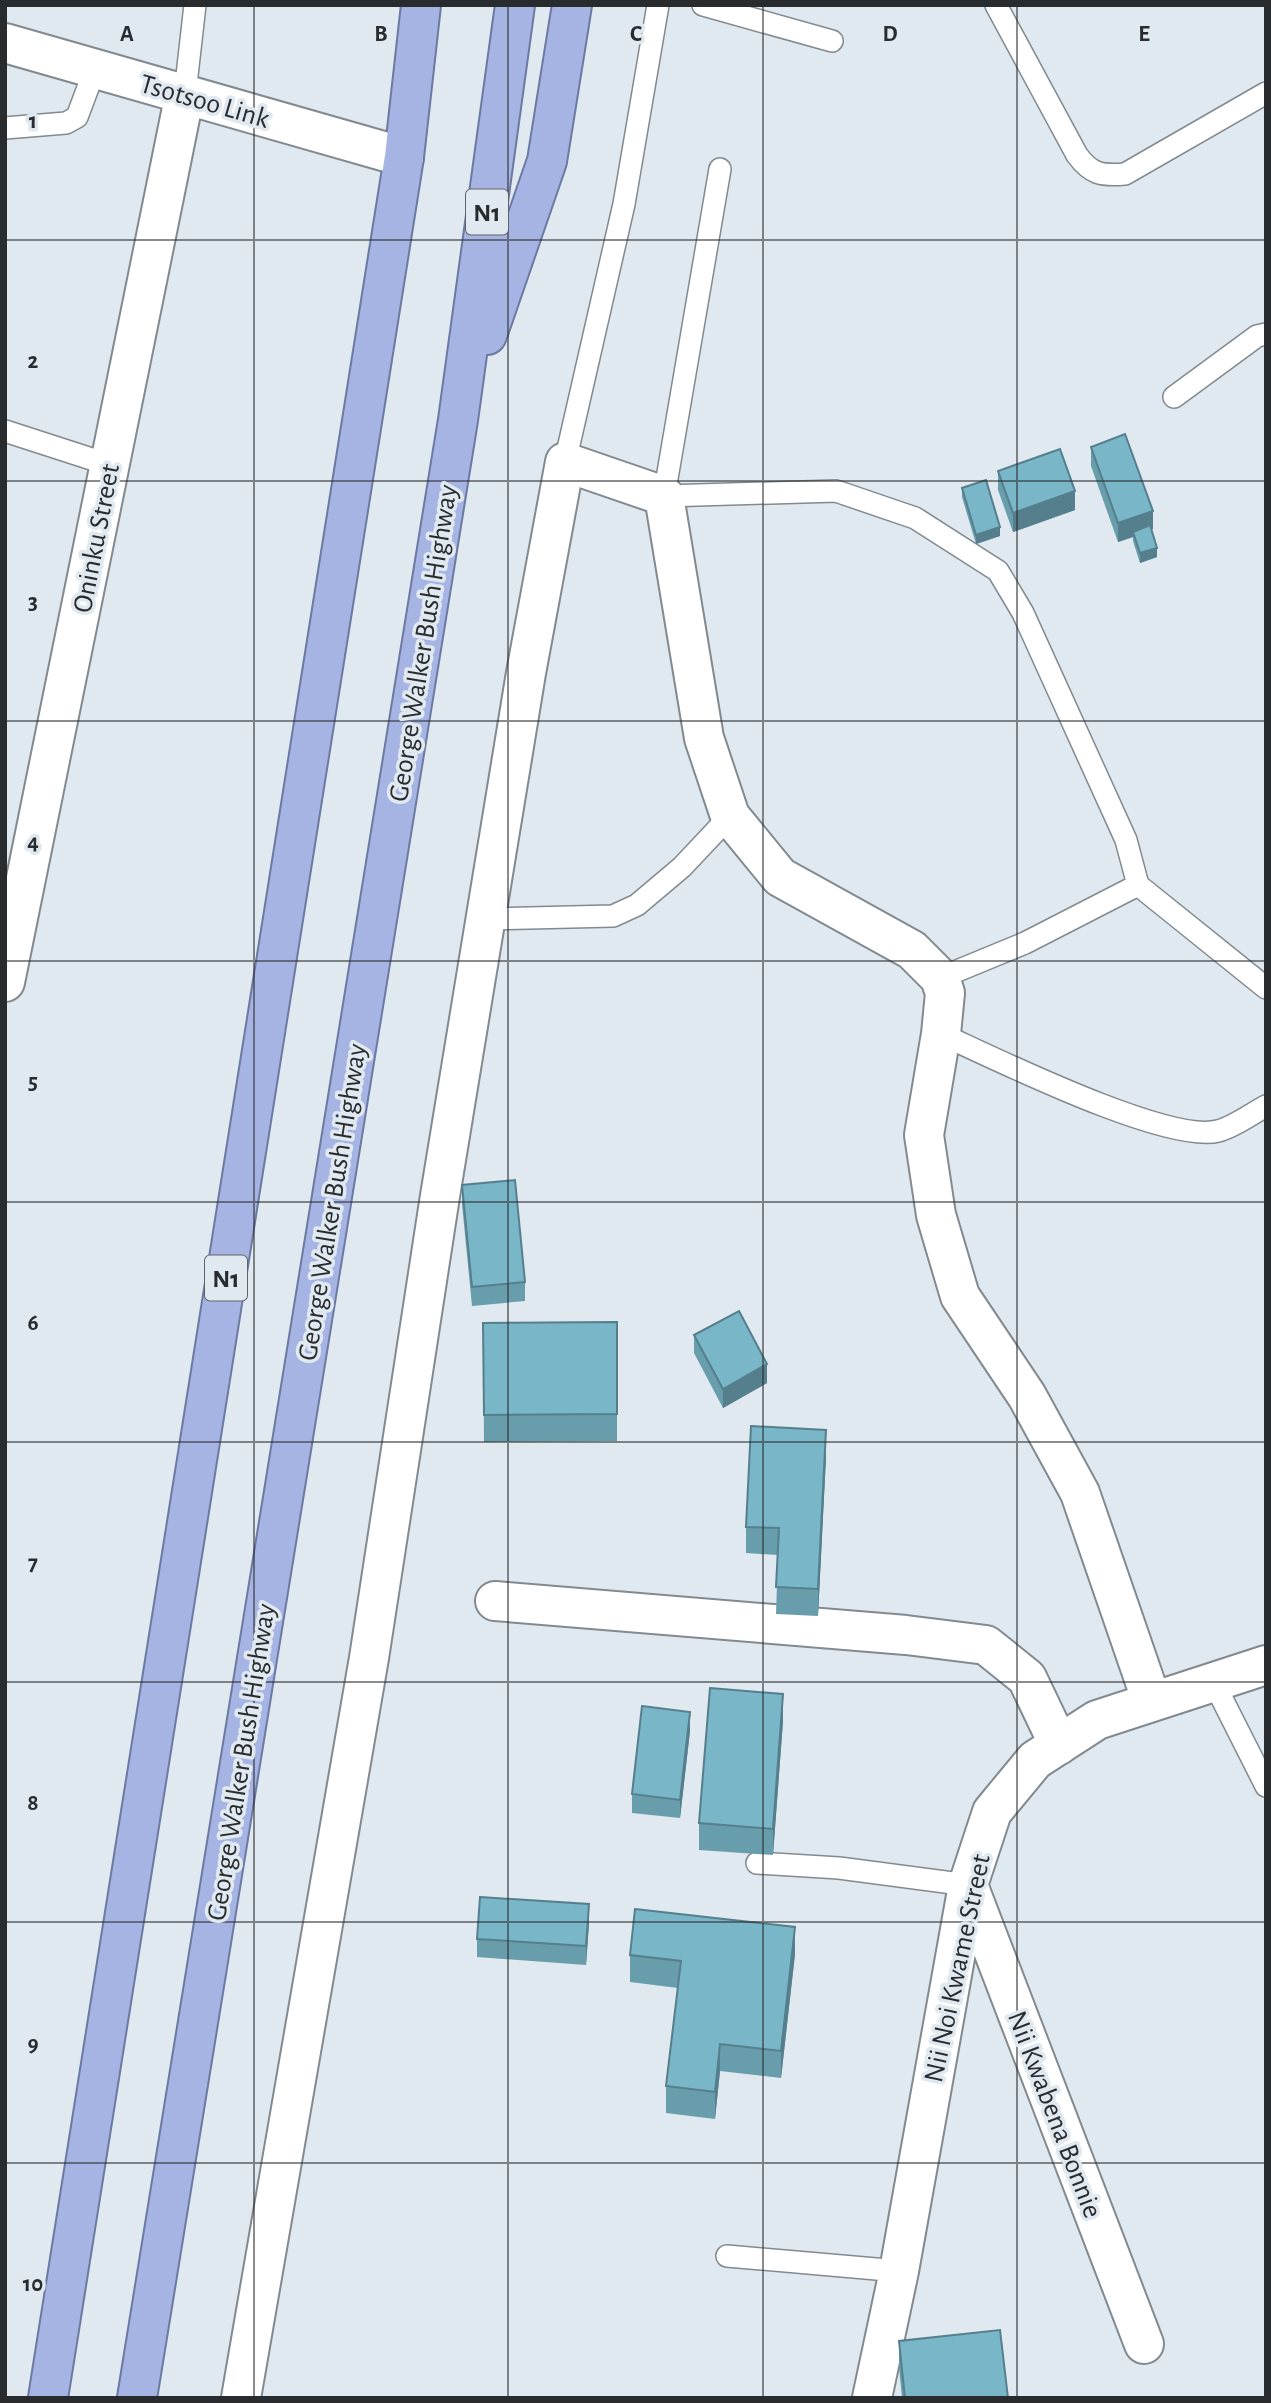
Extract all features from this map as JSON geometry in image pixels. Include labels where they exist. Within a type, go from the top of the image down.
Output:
[{"type":"highway","name":"N1","points":[[48,2398],[404,158],[421,5]]},
{"type":"highway","name":"George Walker Bush Highway","points":[[136,2398],[458,419],[515,5]]},
{"type":"highway","points":[[458,419],[547,160],[572,5]]},
{"type":"street","name":"Tsotsoo Link","points":[[5,43],[404,158]]},
{"type":"street","name":"Oninku Street","points":[[5,982],[185,93]]},
{"type":"street","points":[[241,2398],[369,1658],[440,1196],[488,919],[526,673],[565,462],[664,496],[704,738],[730,816],[780,877],[912,950],[940,978],[945,993],[941,1034],[923,1135],[936,1215],[960,1296],[1027,1396],[1080,1493],[1152,1702]]},
{"type":"street","points":[[495,1601],[906,1635],[986,1645],[1027,1678],[1059,1745]]},
{"type":"street","name":"Nii Noi Kwame Street","points":[[873,2398],[899,2271],[968,1885],[992,1812],[1035,1760],[1097,1720],[1266,1665]]},
{"type":"street","name":"Nii Kwabena Bonnie","points":[[968,1885],[1144,2344]]},
{"type":"lane","points":[[185,93],[195,5]]},
{"type":"lane","points":[[565,462],[624,204],[658,5]]},
{"type":"lane","points":[[703,5],[832,41]]},
{"type":"lane","points":[[996,5],[1077,155],[1088,170],[1102,176],[1125,174],[1266,93]]},
{"type":"lane","points":[[5,128],[66,123],[77,117],[95,69]]},
{"type":"lane","points":[[720,169],[664,496],[835,491],[915,518],[998,571],[1023,613],[1120,828],[1138,885],[1266,988]]},
{"type":"lane","points":[[1174,397],[1258,336],[1266,334]]},
{"type":"lane","points":[[5,430],[110,465]]},
{"type":"lane","points":[[488,919],[613,916],[637,905],[682,867],[730,816]]},
{"type":"lane","points":[[940,978],[1025,943],[1138,885]]},
{"type":"lane","points":[[941,1034],[1102,1105],[1192,1132],[1219,1131],[1266,1106]]},
{"type":"lane","points":[[1214,1683],[1266,1786]]},
{"type":"lane","points":[[757,1863],[839,1868],[968,1885]]},
{"type":"lane","points":[[727,2256],[899,2271]]},
{"type":"building","points":[[1125,434],[1153,511],[1118,523],[1091,447]]},
{"type":"building","points":[[1060,449],[1075,491],[1013,513],[998,471]]},
{"type":"building","points":[[986,480],[1000,527],[976,535],[962,488]]},
{"type":"building","points":[[1150,525],[1157,548],[1140,553],[1133,532]]},
{"type":"building","points":[[515,1180],[525,1282],[472,1287],[462,1185]]},
{"type":"building","points":[[739,1311],[767,1364],[723,1389],[694,1335]]},
{"type":"building","points":[[617,1322],[617,1414],[484,1415],[483,1323]]},
{"type":"building","points":[[751,1426],[826,1430],[818,1589],[776,1587],[779,1528],[746,1527]]},
{"type":"building","points":[[710,1688],[783,1694],[773,1829],[699,1823]]},
{"type":"building","points":[[642,1706],[690,1712],[680,1800],[632,1794]]},
{"type":"building","points":[[480,1897],[589,1904],[586,1946],[477,1939]]},
{"type":"building","points":[[635,1909],[795,1927],[781,2051],[720,2044],[715,2092],[666,2086],[681,1961],[630,1955]]},
{"type":"building","points":[[1000,2330],[1008,2398],[905,2398],[899,2341]]}]
